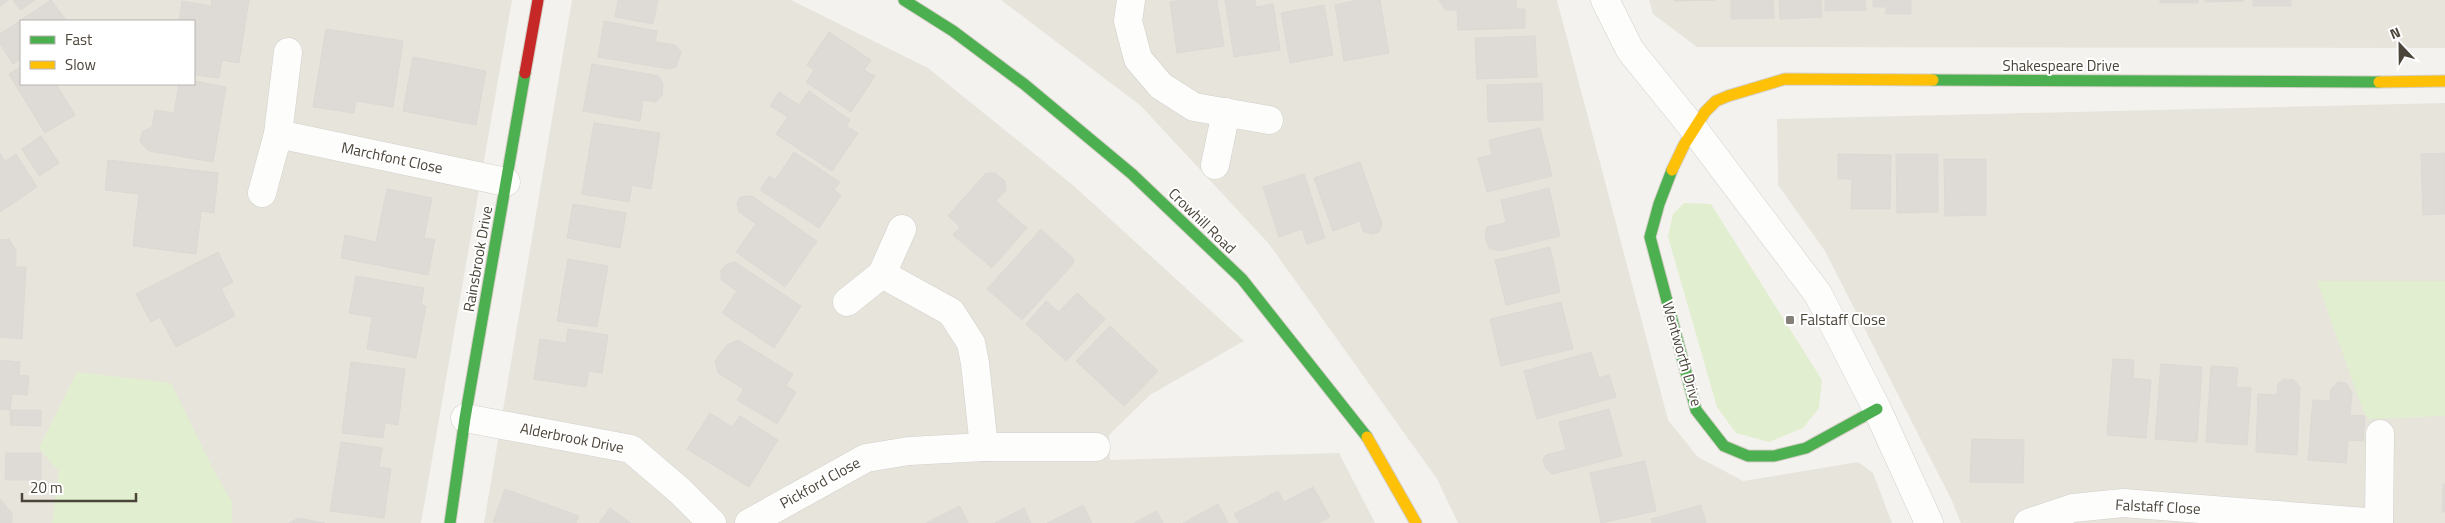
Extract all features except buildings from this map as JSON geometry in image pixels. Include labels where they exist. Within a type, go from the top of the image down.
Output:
[{"type":"street","name":"Rainsbrook Drive","points":[[450,523],[465,418],[538,0]]},
{"type":"street","name":"Crowhill Road","points":[[904,0],[952,31],[1024,84],[1132,174],[1242,279],[1364,434],[1416,523]]},
{"type":"street","points":[[1131,0],[1128,21],[1138,59],[1161,86],[1194,107],[1269,120]]},
{"type":"street","points":[[1605,0],[1630,50],[1693,128],[1818,294],[1877,409],[1929,523]]},
{"type":"street","points":[[262,193],[278,134],[288,52]]},
{"type":"street","name":"Shakespeare Drive","points":[[1693,128],[1717,100],[1785,79],[2327,83],[2445,81]]},
{"type":"street","points":[[1215,165],[1226,112]]},
{"type":"street","name":"Wentworth Drive","points":[[1693,128],[1655,212],[1650,237],[1696,410],[1724,446],[1748,456],[1774,456],[1806,448],[1877,409]]},
{"type":"street","name":"Marchfont Close","points":[[278,134],[506,182]]},
{"type":"street","points":[[847,302],[882,274],[902,229]]},
{"type":"street","points":[[882,274],[951,312],[971,343],[984,447]]},
{"type":"street","name":"Alderbrook Drive","points":[[465,418],[631,449],[680,491],[712,523]]},
{"type":"street","name":"Falstaff Close","points":[[2028,523],[2073,508],[2123,502],[2379,523],[2380,434]]},
{"type":"street","name":"Pickford Close","points":[[750,523],[866,458],[909,451],[984,447],[1096,447]]},
{"type":"shaded area","points":[[0,0],[512,0],[421,523],[0,523]]},
{"type":"shaded area","points":[[572,0],[791,0],[928,68],[1074,186],[1244,341],[1150,395],[1109,435],[1110,460],[1339,453],[1375,523],[484,523]]},
{"type":"shaded area","points":[[1001,0],[1557,0],[1668,420],[1698,457],[1743,481],[1858,462],[1873,473],[1892,523],[1458,523],[1437,479],[1269,244],[1141,106]]},
{"type":"shaded area","points":[[1649,0],[2445,0],[2445,48],[1697,47],[1653,14]]},
{"type":"shaded area","points":[[2445,103],[2445,523],[1961,523],[1951,499],[1825,251],[1778,185],[1777,119]]},
{"type":"green space","points":[[1684,203],[1711,204],[1822,380],[1819,408],[1803,428],[1769,442],[1736,433],[1717,407],[1668,237],[1673,214]]},
{"type":"green space","points":[[2317,281],[2445,281],[2445,416],[2369,419],[2365,416]]},
{"type":"green space","points":[[77,372],[171,383],[216,475],[232,501],[232,523],[52,523],[59,472],[39,448]]},
{"type":"traffic: fast","points":[[904,0],[953,31],[1024,84],[1132,174],[1242,279],[1367,437]]},
{"type":"traffic: fast","points":[[450,523],[465,418],[525,73]]},
{"type":"traffic: fast","points":[[1933,80],[2379,82]]},
{"type":"traffic: fast","points":[[1672,170],[1659,204],[1650,237],[1696,410],[1724,446],[1748,456],[1774,456],[1806,448],[1877,409]]},
{"type":"traffic: slow","points":[[1672,170],[1684,145],[1705,112],[1716,101],[1728,96],[1785,79],[1933,80]]},
{"type":"traffic: slow","points":[[2379,82],[2445,81]]},
{"type":"traffic: slow","points":[[1367,437],[1416,523]]},
{"type":"traffic: jam","points":[[525,73],[538,0]]},
{"type":"place","name":"Falstaff Close","points":[[1790,320]]}]
